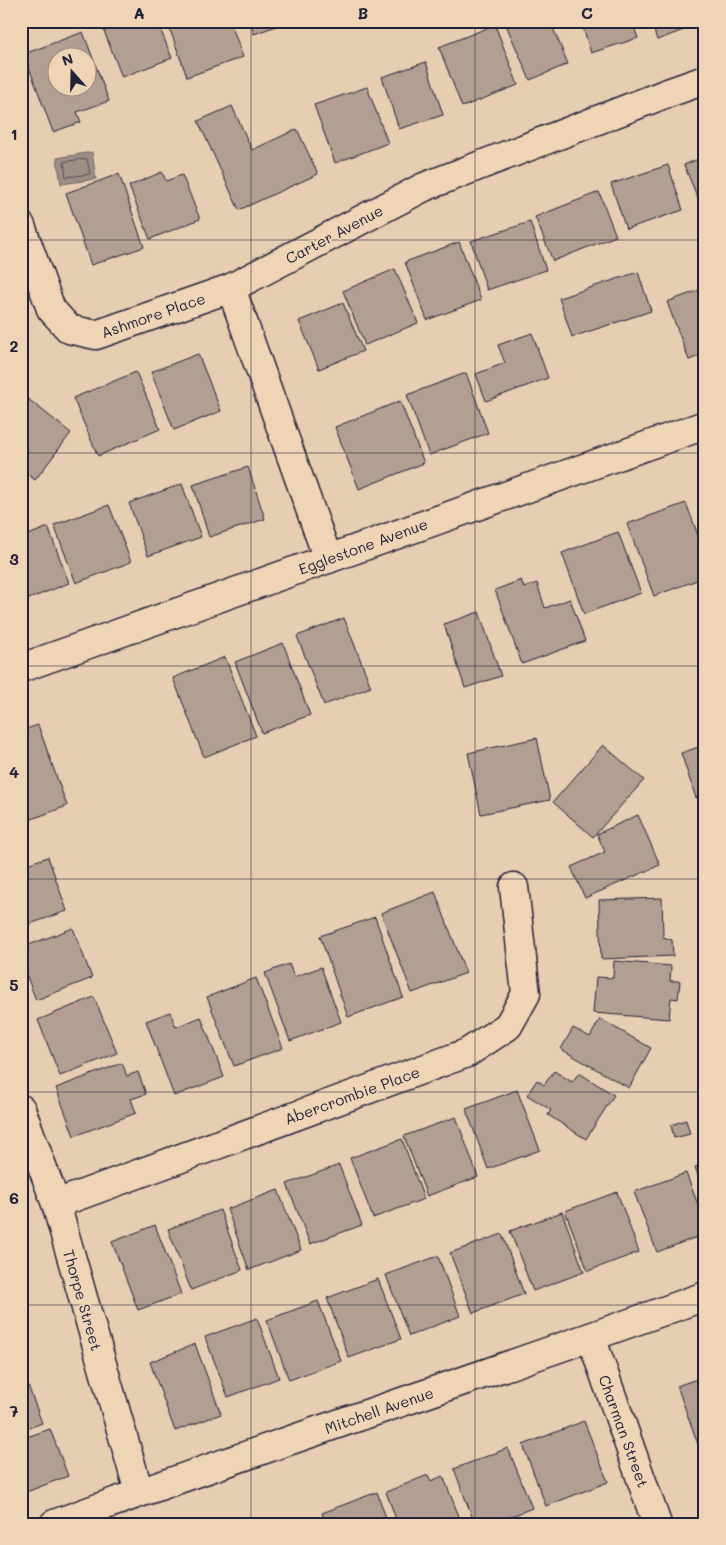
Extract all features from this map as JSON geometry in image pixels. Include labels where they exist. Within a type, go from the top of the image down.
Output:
[{"type":"street","name":"Carter Avenue","points":[[231,288],[424,187],[705,80]]},
{"type":"street","name":"Ashmore Place","points":[[21,226],[51,308],[69,329],[96,335],[231,288]]},
{"type":"street","points":[[231,288],[328,559]]},
{"type":"street","name":"Egglestone Avenue","points":[[21,668],[705,425]]},
{"type":"street","name":"Abercrombie Place","points":[[56,1204],[467,1053],[508,1026],[526,994],[514,887]]},
{"type":"street","name":"Thorpe Street","points":[[21,1109],[56,1204],[139,1492]]},
{"type":"street","name":"Mitchell Avenue","points":[[54,1524],[139,1492],[705,1296]]},
{"type":"street","name":"Charman Street","points":[[591,1337],[658,1524]]},
{"type":"water","points":[[92,152],[96,179],[61,184],[57,158]]},
{"type":"building","points":[[129,21],[157,21],[172,58],[122,77],[104,31]]},
{"type":"building","points":[[167,21],[230,21],[243,57],[187,77]]},
{"type":"building","points":[[250,21],[290,21],[254,34]]},
{"type":"building","points":[[520,21],[550,21],[568,64],[530,80],[507,27]]},
{"type":"building","points":[[581,21],[632,21],[638,38],[591,53]]},
{"type":"building","points":[[651,21],[705,21],[705,22],[657,40]]},
{"type":"building","points":[[495,25],[518,85],[462,107],[439,47]]},
{"type":"building","points":[[83,32],[89,48],[48,48],[48,98],[98,98],[98,72],[109,101],[77,112],[81,122],[53,132],[24,54]]},
{"type":"building","points":[[426,62],[443,115],[399,129],[382,77]]},
{"type":"building","points":[[367,87],[388,143],[335,163],[314,105]]},
{"type":"building","points":[[232,106],[252,150],[297,129],[318,174],[239,210],[198,121]]},
{"type":"building","points":[[705,156],[705,207],[702,208],[684,165]]},
{"type":"building","points":[[668,165],[683,210],[626,229],[611,184]]},
{"type":"building","points":[[162,172],[166,181],[182,175],[200,219],[150,239],[129,186]]},
{"type":"building","points":[[119,174],[144,247],[91,265],[66,193]]},
{"type":"building","points":[[599,192],[616,236],[553,261],[535,217]]},
{"type":"building","points":[[530,222],[546,270],[487,290],[471,241]]},
{"type":"building","points":[[459,242],[481,300],[427,320],[405,262]]},
{"type":"building","points":[[395,269],[418,323],[365,345],[343,291]]},
{"type":"building","points":[[638,272],[651,311],[572,337],[559,298]]},
{"type":"building","points":[[705,288],[705,354],[689,360],[667,302]]},
{"type":"building","points":[[343,303],[363,351],[319,369],[299,321]]},
{"type":"building","points":[[532,333],[548,378],[486,401],[476,374],[505,363],[498,345]]},
{"type":"building","points":[[198,354],[221,411],[174,430],[151,372]]},
{"type":"building","points":[[136,372],[160,429],[98,456],[73,398]]},
{"type":"building","points":[[466,373],[488,433],[429,455],[407,395]]},
{"type":"building","points":[[27,398],[71,433],[35,480],[21,469],[21,405]]},
{"type":"building","points":[[400,401],[424,463],[359,489],[335,427]]},
{"type":"building","points":[[248,467],[265,519],[209,537],[193,485]]},
{"type":"building","points":[[182,484],[201,537],[148,556],[129,503]]},
{"type":"building","points":[[686,503],[705,554],[705,577],[654,596],[627,524]]},
{"type":"building","points":[[109,505],[131,562],[76,583],[54,525]]},
{"type":"building","points":[[48,527],[69,583],[21,602],[21,538]]},
{"type":"building","points":[[618,532],[641,593],[584,614],[562,553]]},
{"type":"building","points":[[521,580],[524,588],[537,583],[545,608],[570,599],[585,641],[522,664],[495,590]]},
{"type":"building","points":[[479,612],[501,676],[465,688],[444,624]]},
{"type":"building","points":[[344,618],[371,687],[324,705],[297,636]]},
{"type":"building","points":[[283,643],[310,715],[262,733],[235,662]]},
{"type":"building","points":[[225,657],[256,736],[204,757],[173,678]]},
{"type":"building","points":[[38,725],[67,806],[21,823],[21,731]]},
{"type":"building","points":[[537,738],[550,800],[481,814],[468,753]]},
{"type":"building","points":[[603,745],[644,780],[593,837],[553,802]]},
{"type":"building","points":[[705,745],[705,795],[696,798],[681,753]]},
{"type":"building","points":[[638,815],[660,865],[585,898],[571,867],[605,852],[597,834]]},
{"type":"building","points":[[48,857],[67,911],[21,927],[21,866]]},
{"type":"building","points":[[435,892],[466,973],[412,993],[381,913]]},
{"type":"building","points":[[662,898],[663,937],[672,940],[673,956],[601,959],[599,900]]},
{"type":"building","points":[[375,917],[403,997],[348,1017],[320,936]]},
{"type":"building","points":[[73,928],[92,978],[36,1000],[21,961],[21,948]]},
{"type":"building","points":[[614,961],[671,966],[670,981],[680,981],[678,999],[671,998],[669,1019],[593,1013],[596,977],[613,978]]},
{"type":"building","points":[[289,964],[294,977],[321,967],[341,1022],[290,1041],[265,973]]},
{"type":"building","points":[[256,978],[283,1048],[234,1066],[207,997]]},
{"type":"building","points":[[94,997],[117,1053],[60,1076],[38,1020]]},
{"type":"building","points":[[170,1012],[176,1027],[201,1017],[224,1077],[174,1096],[146,1021]]},
{"type":"building","points":[[600,1019],[651,1048],[629,1088],[561,1049],[573,1028],[590,1037]]},
{"type":"building","points":[[122,1063],[127,1076],[138,1072],[146,1094],[131,1099],[136,1113],[74,1136],[56,1088]]},
{"type":"building","points":[[554,1071],[572,1082],[579,1073],[614,1095],[586,1139],[548,1115],[551,1110],[527,1095],[537,1080],[544,1085]]},
{"type":"building","points":[[517,1090],[540,1150],[488,1169],[466,1109]]},
{"type":"building","points":[[456,1117],[478,1177],[427,1196],[404,1136]]},
{"type":"building","points":[[686,1120],[690,1134],[674,1138],[671,1125]]},
{"type":"building","points":[[402,1139],[424,1199],[373,1218],[350,1158]]},
{"type":"building","points":[[705,1164],[705,1195],[695,1167]]},
{"type":"building","points":[[339,1165],[362,1225],[310,1244],[287,1184]]},
{"type":"building","points":[[686,1173],[705,1223],[705,1234],[657,1252],[634,1192]]},
{"type":"building","points":[[278,1190],[301,1250],[249,1270],[227,1209]]},
{"type":"building","points":[[617,1192],[639,1252],[588,1271],[565,1211]]},
{"type":"building","points":[[220,1210],[242,1270],[191,1290],[168,1229]]},
{"type":"building","points":[[562,1212],[584,1272],[533,1291],[510,1231]]},
{"type":"building","points":[[155,1225],[181,1294],[138,1310],[112,1242]]},
{"type":"building","points":[[502,1234],[524,1294],[473,1313],[450,1253]]},
{"type":"building","points":[[438,1256],[460,1316],[409,1336],[386,1275]]},
{"type":"building","points":[[378,1279],[401,1339],[349,1358],[327,1298]]},
{"type":"building","points":[[318,1301],[341,1361],[289,1380],[267,1320]]},
{"type":"building","points":[[257,1318],[279,1378],[228,1397],[205,1337]]},
{"type":"building","points":[[195,1344],[221,1414],[175,1431],[150,1362]]},
{"type":"building","points":[[21,1372],[23,1372],[42,1423],[21,1431]]},
{"type":"building","points":[[705,1376],[705,1445],[699,1447],[677,1386]]},
{"type":"building","points":[[584,1421],[608,1482],[546,1506],[523,1445]]},
{"type":"building","points":[[50,1429],[68,1476],[21,1494],[21,1439]]},
{"type":"building","points":[[508,1448],[532,1508],[492,1524],[475,1524],[454,1469]]},
{"type":"building","points":[[428,1475],[431,1481],[443,1476],[462,1524],[398,1524],[386,1492]]},
{"type":"building","points":[[377,1492],[388,1524],[326,1524],[322,1513]]}]
